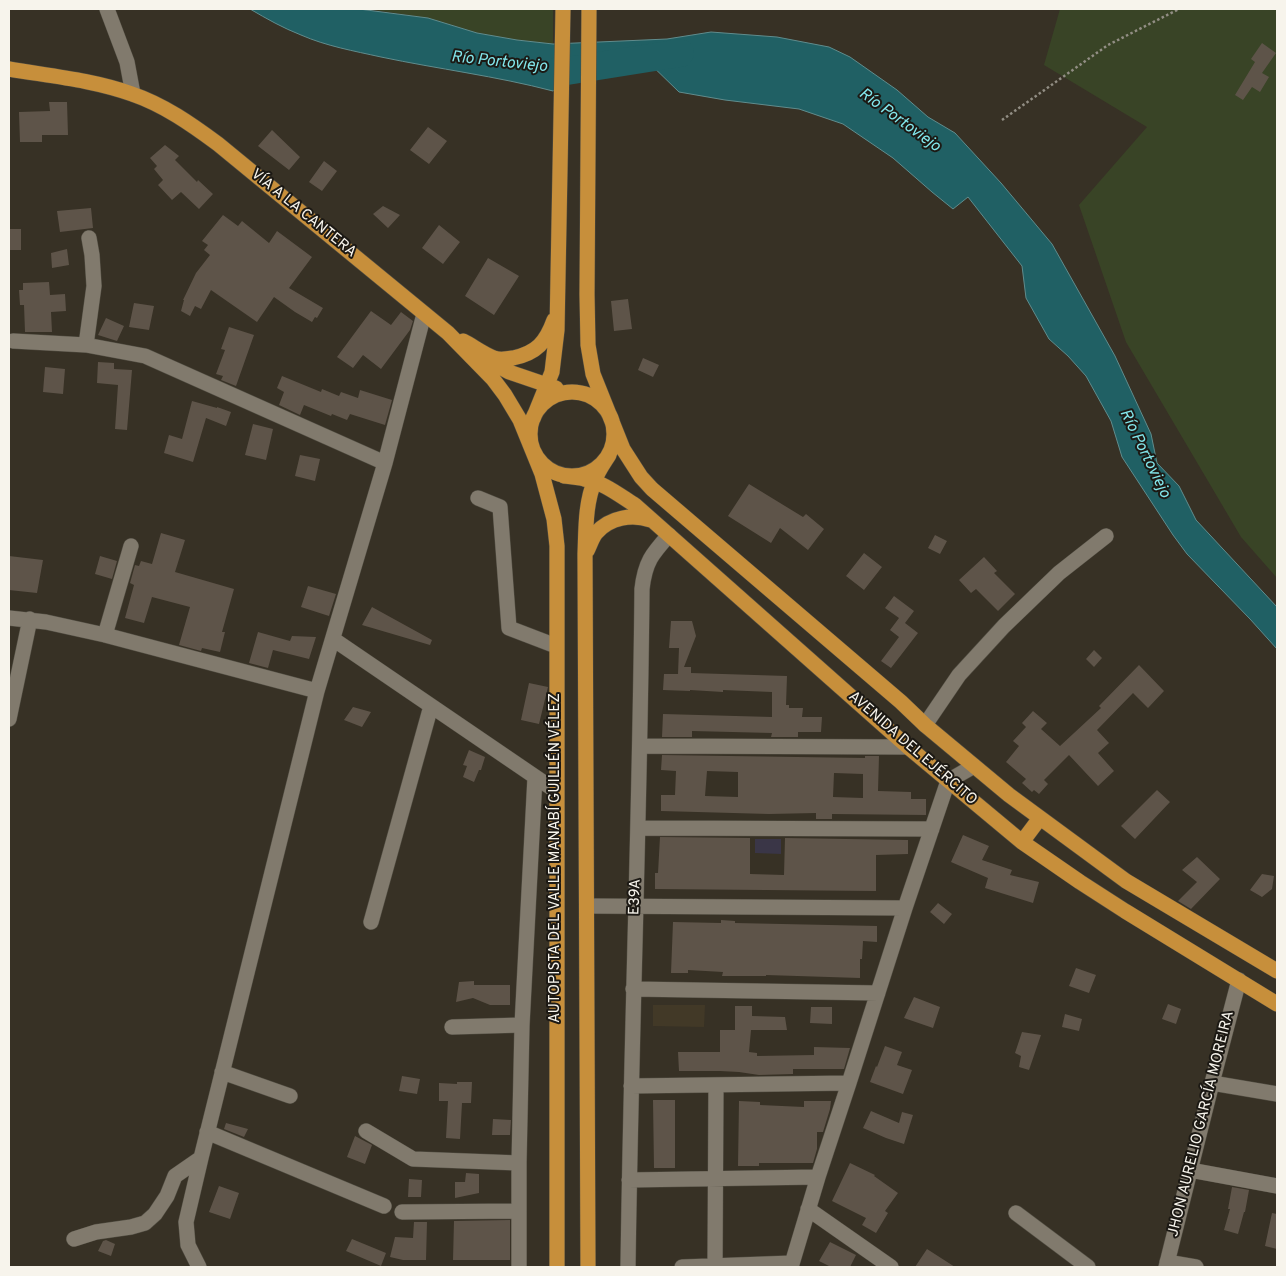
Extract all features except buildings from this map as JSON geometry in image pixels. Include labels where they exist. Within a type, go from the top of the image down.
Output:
[{"type":"main road","points":[[563,9],[556,350],[552,372],[532,419],[530,441],[533,452],[540,463],[551,471],[564,476],[585,475],[602,464],[609,455],[614,438],[612,420],[593,374],[588,345],[589,9]]},
{"type":"main road","name":"VÍA A LA CANTERA","points":[[9,69],[94,84],[133,94],[171,112],[218,144],[448,333],[482,367],[505,395],[520,420],[533,452]]},
{"type":"main road","points":[[448,333],[495,358],[508,359],[520,356],[532,352],[542,344],[550,333],[558,304]]},
{"type":"main road","points":[[448,333],[480,356],[509,372],[547,386],[588,395],[598,401],[612,420]]},
{"type":"main road","points":[[532,419],[537,410],[550,398],[559,394],[577,392]]},
{"type":"main road","name":"AVENIDA DEL EJÉRCITO","points":[[612,420],[623,449],[641,477],[652,489],[974,766],[1009,795],[1126,881],[1277,971]]},
{"type":"main road","name":"AUTOPISTA DEL VALLE MANABÍ GUILLÉN VÉLEZ","points":[[533,452],[542,474],[554,519],[556,546],[557,1267]]},
{"type":"main road","name":"AUTOPISTA DEL VALLE MANABÍ GUILLÉN VÉLEZ","points":[[588,1267],[585,554],[588,504],[594,481],[609,455]]},
{"type":"main road","name":"AVENIDA DEL EJÉRCITO","points":[[564,476],[594,481],[635,505],[948,781],[1022,842],[1117,906],[1277,1004]]},
{"type":"main road","points":[[585,554],[596,534],[612,521],[633,517],[654,522]]},
{"type":"main road","points":[[1022,842],[1040,818]]},
{"type":"street","points":[[108,9],[127,62],[133,94]]},
{"type":"street","points":[[86,345],[94,286],[89,238]]},
{"type":"street","points":[[199,1267],[188,1245],[186,1222],[200,1158],[317,691],[385,463],[424,314]]},
{"type":"street","points":[[13,341],[86,345],[145,356],[385,463]]},
{"type":"street","points":[[478,498],[500,507],[509,628],[556,646]]},
{"type":"street","name":"E39A","points":[[628,1267],[642,589],[644,574],[650,558],[670,535]]},
{"type":"street","points":[[926,725],[959,675],[1004,626],[1059,573],[1106,536]]},
{"type":"street","points":[[105,635],[131,546]]},
{"type":"street","points":[[9,618],[30,619],[105,635],[317,691]]},
{"type":"street","points":[[9,720],[30,619]]},
{"type":"street","points":[[333,639],[556,791]]},
{"type":"street","points":[[371,922],[430,706]]},
{"type":"street","points":[[640,746],[908,746]]},
{"type":"street","points":[[682,1267],[791,1265],[905,908],[948,781],[974,766]]},
{"type":"street","points":[[519,1267],[518,1211],[522,1026],[535,777]]},
{"type":"street","points":[[638,828],[932,829]]},
{"type":"street","points":[[587,906],[905,908]]},
{"type":"street","name":"JHON AURELIO GARCÍA MOREIRA","points":[[1167,1264],[1239,980]]},
{"type":"street","points":[[633,989],[878,993]]},
{"type":"street","points":[[452,1027],[522,1026]]},
{"type":"street","points":[[222,1072],[290,1096]]},
{"type":"street","points":[[631,1086],[849,1083]]},
{"type":"street","points":[[1212,1083],[1277,1094]]},
{"type":"street","points":[[715,1266],[716,1085]]},
{"type":"street","points":[[366,1131],[413,1159],[519,1162]]},
{"type":"street","points":[[207,1132],[384,1206]]},
{"type":"street","points":[[74,1239],[96,1232],[145,1223],[156,1214],[167,1196],[175,1176],[200,1158]]},
{"type":"street","points":[[1190,1170],[1277,1186]]},
{"type":"street","points":[[630,1180],[818,1177]]},
{"type":"street","points":[[808,1209],[891,1267]]},
{"type":"street","points":[[402,1212],[518,1211]]},
{"type":"street","points":[[1016,1213],[1088,1267]]},
{"type":"street","points":[[1167,1264],[1196,1267]]},
{"type":"path","points":[[1002,120],[1108,45],[1179,9]]},
{"type":"shaded area","points":[[755,839],[781,839],[781,854],[755,853]]},
{"type":"shaded area","points":[[653,1005],[705,1005],[704,1027],[653,1026]]},
{"type":"green space","points":[[368,9],[553,9],[553,44],[477,33],[428,18]]},
{"type":"green space","points":[[1060,9],[1277,9],[1277,578],[1241,537],[1126,342],[1079,205],[1147,127],[1044,65]]},
{"type":"water","points":[[250,9],[359,9],[428,18],[477,33],[553,44],[667,39],[711,32],[777,37],[829,47],[850,57],[897,90],[928,117],[955,133],[1001,183],[1052,244],[1115,356],[1151,434],[1157,463],[1179,486],[1196,520],[1277,607],[1277,649],[1187,554],[1173,535],[1122,457],[1111,421],[1086,376],[1049,339],[1026,298],[1022,266],[968,197],[953,209],[893,158],[843,124],[799,109],[679,92],[642,56],[608,58],[553,91],[330,45],[288,29]]},
{"type":"waterway","name":"Río Portoviejo","points":[[560,70],[567,71],[680,53]]}]
